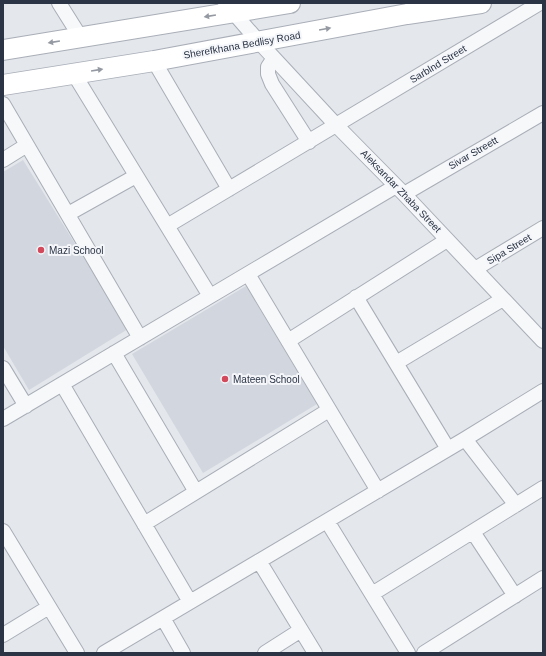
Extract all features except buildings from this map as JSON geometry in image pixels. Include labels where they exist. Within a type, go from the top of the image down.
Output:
[{"type":"main road","points":[[3,50],[81,38],[229,8],[290,3]]},
{"type":"main road","name":"Sherefkhana Bedlisy Road","points":[[3,85],[154,61],[407,14],[480,3]]},
{"type":"street","points":[[59,3],[81,38]]},
{"type":"street","name":"Sarblnd Street","points":[[167,226],[540,3]]},
{"type":"street","name":"Aleksandar Zhaba Street","points":[[229,8],[336,125],[400,190],[543,341]]},
{"type":"street","points":[[274,58],[268,67],[268,74],[272,84],[308,142]]},
{"type":"street","points":[[154,61],[230,189]]},
{"type":"street","points":[[74,74],[210,296]]},
{"type":"street","points":[[3,104],[140,338]]},
{"type":"street","name":"Sivar Streett","points":[[3,419],[248,274],[543,112]]},
{"type":"street","points":[[3,160],[27,145]]},
{"type":"street","points":[[68,214],[136,176]]},
{"type":"street","name":"Sipa Street","points":[[475,269],[543,228]]},
{"type":"street","points":[[288,341],[447,240]]},
{"type":"street","points":[[248,274],[378,491]]},
{"type":"street","points":[[356,297],[448,449]]},
{"type":"street","points":[[396,363],[503,299]]},
{"type":"street","points":[[114,353],[196,492]]},
{"type":"street","points":[[3,368],[26,406]]},
{"type":"street","points":[[62,384],[190,602]]},
{"type":"street","points":[[104,653],[378,491],[543,391]]},
{"type":"street","points":[[144,524],[329,410]]},
{"type":"street","points":[[465,439],[516,505]]},
{"type":"street","points":[[372,594],[543,488]]},
{"type":"street","points":[[327,521],[408,653]]},
{"type":"street","points":[[3,531],[77,653]]},
{"type":"street","points":[[473,532],[515,596]]},
{"type":"street","points":[[259,561],[315,653]]},
{"type":"street","points":[[424,653],[543,578]]},
{"type":"street","points":[[3,635],[49,607]]},
{"type":"street","points":[[163,618],[183,653]]},
{"type":"street","points":[[265,653],[301,630]]},
{"type":"shaded area","name":"Mazi School","points":[[23,160],[128,329],[29,390],[3,346],[3,172]]},
{"type":"shaded area","name":"Mateen School","points":[[246,286],[317,404],[203,473],[132,354]]},
{"type":"place","name":"Mazi School","points":[[41,250]]},
{"type":"place","name":"Mateen School","points":[[225,379]]}]
